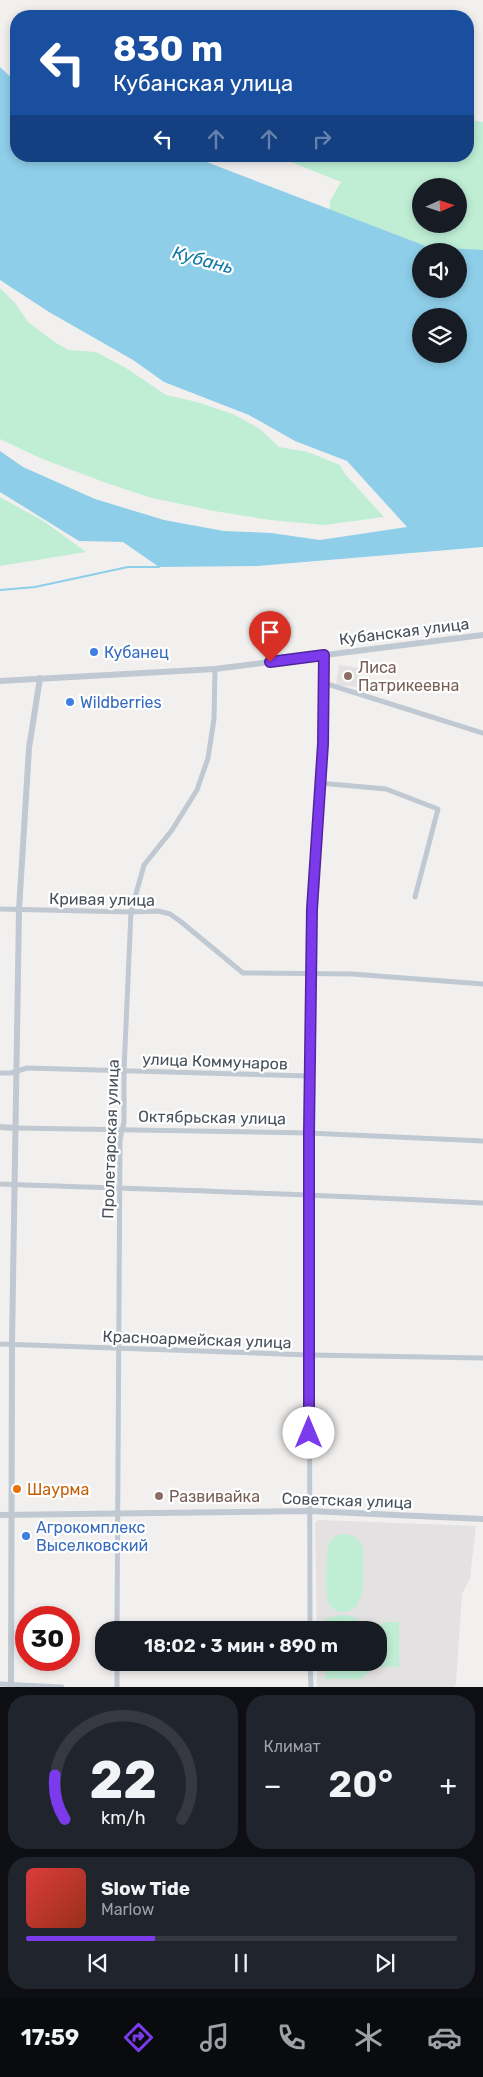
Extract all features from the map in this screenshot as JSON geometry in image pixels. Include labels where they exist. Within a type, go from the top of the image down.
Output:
[{"type":"street","name":"Кубанская улица","points":[[0,681],[215,669],[483,635]]},
{"type":"street","points":[[310,1621],[309,1133],[312,909],[323,744],[324,655]]},
{"type":"street","name":"Пролетарская улица","points":[[117,1621],[117,1349],[120,1140],[124,1122],[124,1070],[131,912],[144,865],[172,830],[197,790],[208,758],[214,719],[215,669]]},
{"type":"street","points":[[11,1685],[12,1344],[19,910],[29,748],[40,678]]},
{"type":"street","points":[[324,683],[483,733]]},
{"type":"street","points":[[319,783],[386,789],[438,809],[415,896]]},
{"type":"street","name":"Кривая улица","points":[[0,909],[158,911],[170,914],[180,920],[243,973],[352,974],[483,984]]},
{"type":"street","name":"улица Коммунаров","points":[[0,1074],[26,1068],[310,1076]]},
{"type":"street","name":"Октябрьская улица","points":[[0,1127],[309,1133],[483,1141]]},
{"type":"street","points":[[0,1184],[310,1194],[483,1203]]},
{"type":"street","name":"Красноармейская улица","points":[[0,1344],[309,1355],[483,1358]]},
{"type":"street","name":"Советская улица","points":[[0,1515],[309,1511],[483,1519]]},
{"type":"street","points":[[117,1671],[117,1687]]},
{"type":"street","points":[[310,1671],[311,1687]]},
{"type":"street","points":[[0,1684],[62,1687]]},
{"type":"shaded area","name":"Лиса Патрикеевна","points":[[339,665],[359,668],[357,687],[336,685]]},
{"type":"shaded area","points":[[319,1520],[476,1526],[470,1578],[462,1594],[456,1683],[454,1687],[317,1687],[317,1671],[387,1671],[387,1621],[317,1621],[315,1523]]},
{"type":"green space","points":[[474,121],[483,122],[483,263],[467,255],[467,243],[412,243],[412,248],[329,221],[330,201],[341,182],[291,162],[474,162]]},
{"type":"green space","points":[[0,288],[15,303],[28,322],[56,343],[69,350],[96,352],[126,368],[166,395],[197,402],[233,414],[260,429],[279,447],[308,452],[340,465],[345,474],[384,517],[324,525],[270,520],[214,511],[152,498],[109,484],[40,458],[0,439]]},
{"type":"green space","points":[[0,497],[45,522],[86,552],[0,566]]},
{"type":"green space","points":[[345,1534],[355,1537],[361,1544],[363,1551],[363,1578],[361,1597],[352,1610],[344,1612],[334,1609],[328,1602],[326,1573],[329,1544],[336,1537]]},
{"type":"green space","points":[[339,1615],[350,1616],[360,1620],[325,1621],[325,1619]]},
{"type":"green space","points":[[387,1622],[399,1622],[399,1667],[387,1667]]},
{"type":"green space","points":[[325,1671],[369,1671],[362,1679],[325,1679]]},
{"type":"water","name":"Кубань","points":[[0,67],[10,76],[10,162],[207,162],[418,243],[412,243],[412,298],[467,298],[467,249],[483,250],[483,547],[257,566],[159,567],[123,542],[79,541],[0,492],[0,451],[23,467],[95,499],[164,520],[224,531],[271,533],[320,540],[407,527],[347,461],[295,441],[249,415],[164,382],[133,360],[49,312],[0,280]]},
{"type":"waterway","points":[[0,590],[35,587],[128,567],[159,567]]},
{"type":"place","name":"Кубанец","points":[[94,652]]},
{"type":"place","name":"Лиса Патрикеевна","points":[[348,676]]},
{"type":"place","name":"Wildberries","points":[[70,702]]},
{"type":"place","name":"Шаурма","points":[[17,1489]]},
{"type":"place","name":"Развивайка","points":[[159,1496]]},
{"type":"place","name":"Агрокомплекс Выселковский","points":[[26,1536]]},
{"type":"route","points":[[270,662],[324,655],[323,744],[312,909],[309,1133],[309,1433]]}]
